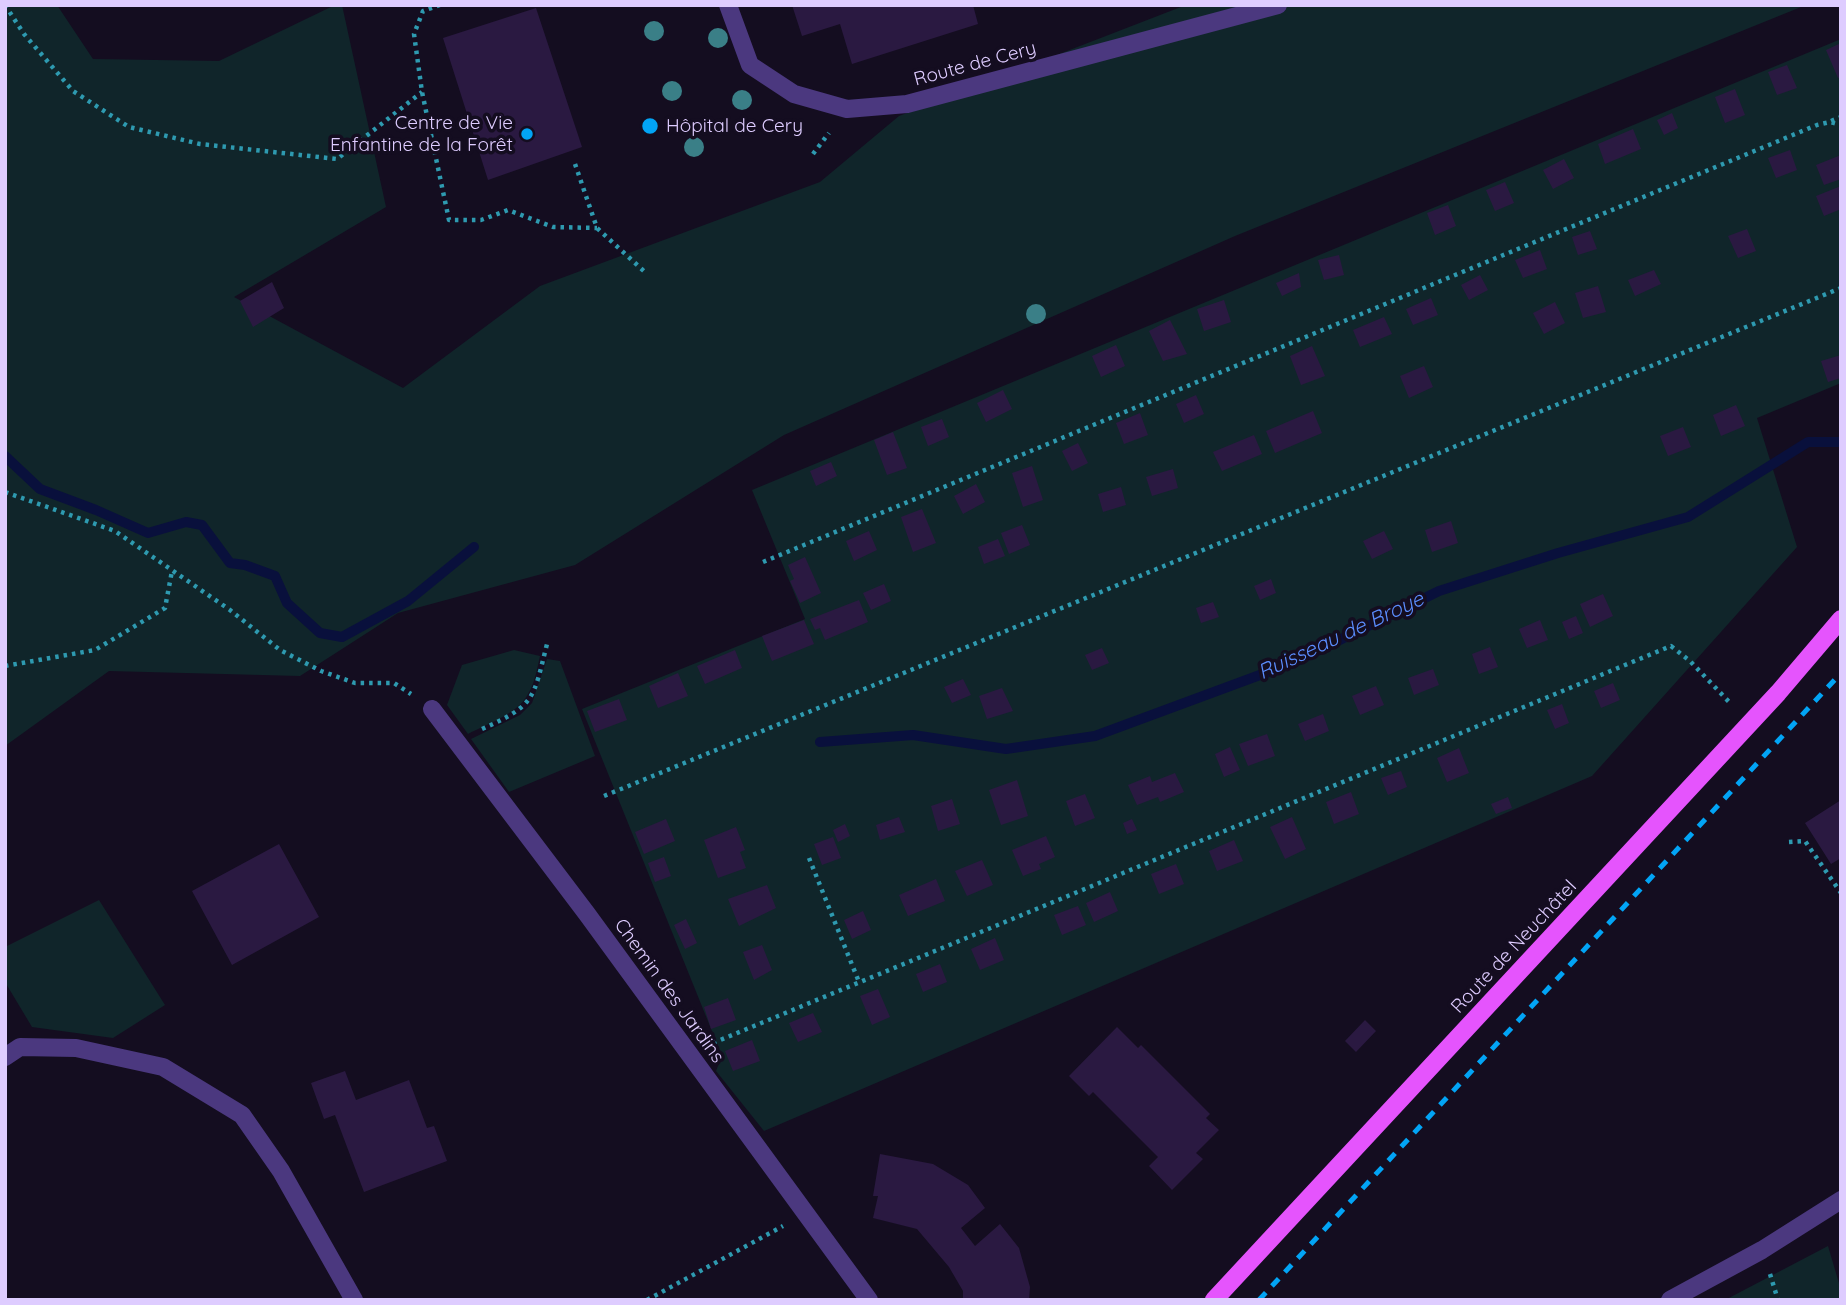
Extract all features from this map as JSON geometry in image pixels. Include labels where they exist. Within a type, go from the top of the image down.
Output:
[{"type":"main road","name":"Route de Neuchâtel","points":[[1214,1300],[1778,694],[1841,620]]},
{"type":"street","name":"Route de Cery","points":[[729,5],[750,65],[794,94],[847,109],[907,104],[1278,5]]},
{"type":"street","name":"Chemin des Jardins","points":[[432,709],[587,914],[869,1300]]},
{"type":"street","points":[[5,1056],[20,1047],[76,1048],[163,1067],[242,1115],[281,1171],[354,1300]]},
{"type":"street","points":[[1670,1300],[1762,1251],[1841,1200]]},
{"type":"path","points":[[5,5],[24,34],[73,91],[129,127],[200,144],[337,159],[422,92]]},
{"type":"path","points":[[440,5],[423,11],[414,34],[422,92],[449,220],[481,220],[508,210],[553,227],[597,228]]},
{"type":"path","points":[[763,562],[1804,130],[1841,117]]},
{"type":"path","points":[[1830,122],[1841,125]]},
{"type":"path","points":[[575,164],[597,228],[647,274]]},
{"type":"path","points":[[604,796],[1841,288]]},
{"type":"path","points":[[5,492],[115,531],[230,610],[280,649],[321,671],[355,683],[394,683],[432,709]]},
{"type":"path","points":[[5,666],[95,650],[165,608],[172,571]]},
{"type":"path","points":[[456,741],[519,711],[532,698],[547,644]]},
{"type":"path","points":[[689,1053],[1671,646],[1690,661],[1732,706]]},
{"type":"path","points":[[1789,842],[1805,841],[1841,893]]},
{"type":"path","points":[[809,859],[859,982]]},
{"type":"path","points":[[647,1300],[805,1214]]},
{"type":"green space","points":[[5,5],[57,5],[93,59],[219,61],[335,5],[342,5],[386,207],[234,297],[403,388],[540,286],[820,182],[899,116],[1186,5],[1806,5],[1235,236],[784,435],[575,565],[398,613],[300,676],[109,671],[5,746]]},
{"type":"green space","points":[[1841,39],[1841,383],[1757,418],[1797,547],[1592,776],[764,1131],[716,1071],[722,1056],[582,709],[805,619],[752,490]]},
{"type":"green space","points":[[514,650],[540,656],[530,690],[510,713],[468,734],[447,705],[462,665]]},
{"type":"green space","points":[[547,659],[560,661],[595,756],[509,792],[471,739],[520,715],[532,703]]},
{"type":"green space","points":[[99,900],[165,1005],[113,1038],[32,1027],[5,982],[5,947]]},
{"type":"green space","points":[[1828,1246],[1841,1290],[1841,1300],[1725,1300]]},
{"type":"building","points":[[792,5],[973,5],[978,24],[852,64],[840,24],[802,36]]},
{"type":"building","points":[[536,8],[582,147],[488,180],[443,38]]},
{"type":"building","points":[[1841,43],[1841,77],[1838,78],[1826,50]]},
{"type":"building","points":[[1787,65],[1797,88],[1777,95],[1768,72]]},
{"type":"building","points":[[1735,89],[1745,115],[1725,123],[1715,97]]},
{"type":"building","points":[[1672,113],[1678,128],[1664,135],[1657,120]]},
{"type":"building","points":[[1633,129],[1641,149],[1605,164],[1598,144]]},
{"type":"building","points":[[1790,150],[1797,170],[1776,178],[1768,158]]},
{"type":"building","points":[[1841,155],[1841,179],[1824,185],[1816,165]]},
{"type":"building","points":[[1564,159],[1574,178],[1553,189],[1543,170]]},
{"type":"building","points":[[1505,182],[1514,203],[1495,211],[1486,190]]},
{"type":"building","points":[[1841,186],[1841,209],[1824,216],[1816,196]]},
{"type":"building","points":[[1448,205],[1456,226],[1435,235],[1427,213]]},
{"type":"building","points":[[1747,229],[1756,251],[1738,258],[1728,236]]},
{"type":"building","points":[[1590,231],[1597,249],[1578,255],[1572,237]]},
{"type":"building","points":[[1540,250],[1547,269],[1523,278],[1515,260]]},
{"type":"building","points":[[1339,255],[1344,275],[1324,280],[1318,260]]},
{"type":"building","points":[[1654,270],[1661,284],[1635,296],[1628,280]]},
{"type":"building","points":[[1299,273],[1301,287],[1282,296],[1276,283]]},
{"type":"building","points":[[1480,275],[1488,290],[1469,300],[1461,285]]},
{"type":"building","points":[[272,282],[284,308],[253,327],[240,301]]},
{"type":"building","points":[[1598,286],[1606,312],[1583,318],[1575,293]]},
{"type":"building","points":[[1431,298],[1438,315],[1413,325],[1406,309]]},
{"type":"building","points":[[1224,300],[1231,322],[1204,331],[1197,309]]},
{"type":"building","points":[[1555,302],[1565,323],[1544,334],[1533,313]]},
{"type":"building","points":[[1384,317],[1392,334],[1360,347],[1353,330]]},
{"type":"building","points":[[1170,320],[1187,354],[1163,361],[1149,331]]},
{"type":"building","points":[[1116,345],[1125,366],[1101,377],[1092,356]]},
{"type":"building","points":[[1312,346],[1325,376],[1301,385],[1290,356]]},
{"type":"building","points":[[1841,355],[1841,378],[1828,382],[1821,361]]},
{"type":"building","points":[[1424,366],[1433,387],[1409,398],[1400,376]]},
{"type":"building","points":[[1003,390],[1012,409],[986,422],[977,403]]},
{"type":"building","points":[[1196,395],[1204,414],[1184,423],[1176,404]]},
{"type":"building","points":[[1736,405],[1745,426],[1721,436],[1713,415]]},
{"type":"building","points":[[1313,411],[1322,433],[1275,453],[1266,431]]},
{"type":"building","points":[[1140,413],[1148,435],[1124,444],[1116,423]]},
{"type":"building","points":[[942,419],[949,437],[928,446],[921,427]]},
{"type":"building","points":[[1683,427],[1691,447],[1668,456],[1660,436]]},
{"type":"building","points":[[893,432],[907,468],[887,475],[874,440]]},
{"type":"building","points":[[1254,435],[1262,454],[1222,471],[1213,452]]},
{"type":"building","points":[[1078,443],[1088,463],[1072,471],[1062,451]]},
{"type":"building","points":[[831,462],[837,476],[816,486],[810,471]]},
{"type":"building","points":[[1032,466],[1043,500],[1023,507],[1012,473]]},
{"type":"building","points":[[1173,469],[1178,488],[1152,496],[1146,477]]},
{"type":"building","points":[[976,484],[985,502],[963,514],[954,496]]},
{"type":"building","points":[[1121,487],[1126,505],[1103,512],[1098,494]]},
{"type":"building","points":[[922,509],[936,543],[913,552],[901,517]]},
{"type":"building","points":[[1451,521],[1458,543],[1432,552],[1425,530]]},
{"type":"building","points":[[1022,525],[1030,545],[1009,554],[1001,533]]},
{"type":"building","points":[[869,531],[877,550],[854,561],[846,541]]},
{"type":"building","points":[[1384,531],[1393,549],[1372,559],[1363,541]]},
{"type":"building","points":[[998,539],[1005,556],[984,564],[978,547]]},
{"type":"building","points":[[805,557],[821,593],[800,603],[790,581],[794,579],[788,565]]},
{"type":"building","points":[[1271,579],[1276,593],[1260,600],[1254,586]]},
{"type":"building","points":[[884,584],[891,601],[871,610],[863,593]]},
{"type":"building","points":[[1603,594],[1613,616],[1590,627],[1580,604]]},
{"type":"building","points":[[859,600],[868,622],[825,640],[820,628],[815,630],[810,619]]},
{"type":"building","points":[[1213,602],[1219,617],[1201,623],[1196,608]]},
{"type":"building","points":[[1576,616],[1583,633],[1569,639],[1562,622]]},
{"type":"building","points":[[804,620],[814,644],[772,661],[762,636]]},
{"type":"building","points":[[1540,620],[1548,640],[1527,648],[1519,629]]},
{"type":"building","points":[[1490,647],[1498,667],[1479,674],[1472,654]]},
{"type":"building","points":[[1102,648],[1109,663],[1092,670],[1085,655]]},
{"type":"building","points":[[735,650],[742,668],[705,684],[697,666]]},
{"type":"building","points":[[1433,669],[1439,685],[1414,695],[1408,678]]},
{"type":"building","points":[[678,673],[688,696],[658,708],[649,686]]},
{"type":"building","points":[[963,679],[971,695],[952,703],[944,687]]},
{"type":"building","points":[[1613,683],[1620,700],[1601,708],[1594,691]]},
{"type":"building","points":[[1376,686],[1384,705],[1360,715],[1352,696]]},
{"type":"building","points":[[1002,688],[1013,711],[987,719],[979,696]]},
{"type":"building","points":[[619,699],[627,720],[595,732],[587,711]]},
{"type":"building","points":[[1562,704],[1569,723],[1555,729],[1547,710]]},
{"type":"building","points":[[1323,714],[1329,731],[1305,741],[1298,724]]},
{"type":"building","points":[[1267,734],[1275,756],[1248,766],[1239,744]]},
{"type":"building","points":[[1230,747],[1240,770],[1224,777],[1215,754]]},
{"type":"building","points":[[1459,748],[1469,773],[1447,782],[1437,758]]},
{"type":"building","points":[[1401,771],[1407,787],[1388,795],[1381,778]]},
{"type":"building","points":[[1175,773],[1184,792],[1160,802],[1158,797],[1137,805],[1128,785],[1150,776],[1152,782]]},
{"type":"building","points":[[1017,780],[1028,816],[1001,825],[989,790]]},
{"type":"building","points":[[1351,792],[1359,814],[1334,824],[1326,802]]},
{"type":"building","points":[[1085,794],[1095,818],[1075,826],[1066,801]]},
{"type":"building","points":[[1508,797],[1512,808],[1496,814],[1491,804]]},
{"type":"building","points":[[952,799],[960,824],[938,831],[931,806]]},
{"type":"building","points":[[1841,800],[1841,858],[1831,864],[1805,823]]},
{"type":"building","points":[[899,817],[905,832],[880,840],[876,825]]},
{"type":"building","points":[[1292,817],[1306,849],[1285,859],[1270,827]]},
{"type":"building","points":[[666,819],[675,841],[644,854],[635,832]]},
{"type":"building","points":[[1132,819],[1137,830],[1127,834],[1123,823]]},
{"type":"building","points":[[845,824],[850,836],[838,842],[833,830]]},
{"type":"building","points":[[736,827],[745,850],[740,852],[746,868],[718,878],[704,840]]},
{"type":"building","points":[[1046,836],[1055,857],[1039,864],[1041,869],[1023,876],[1012,850]]},
{"type":"building","points":[[833,837],[841,858],[822,865],[814,844]]},
{"type":"building","points":[[1234,840],[1243,861],[1217,871],[1209,851]]},
{"type":"building","points":[[279,844],[319,917],[232,965],[192,891]]},
{"type":"building","points":[[664,857],[671,876],[655,882],[648,863]]},
{"type":"building","points":[[982,860],[993,885],[967,896],[955,871]]},
{"type":"building","points":[[1176,864],[1184,884],[1159,894],[1151,874]]},
{"type":"building","points":[[936,879],[945,901],[908,916],[899,895]]},
{"type":"building","points":[[767,885],[776,908],[739,926],[728,899]]},
{"type":"building","points":[[1110,892],[1118,911],[1094,922],[1086,903]]},
{"type":"building","points":[[1078,906],[1086,925],[1062,935],[1054,915]]},
{"type":"building","points":[[863,911],[871,930],[852,939],[844,920]]},
{"type":"building","points":[[686,919],[697,943],[685,949],[674,925]]},
{"type":"building","points":[[995,938],[1004,960],[980,970],[971,949]]},
{"type":"building","points":[[762,945],[772,970],[754,980],[743,952]]},
{"type":"building","points":[[940,964],[947,982],[923,992],[916,974]]},
{"type":"building","points":[[878,989],[890,1017],[872,1025],[860,996]]},
{"type":"building","points":[[728,998],[736,1020],[711,1029],[704,1007]]},
{"type":"building","points":[[813,1013],[822,1032],[798,1042],[789,1023]]},
{"type":"building","points":[[1365,1020],[1376,1031],[1356,1052],[1345,1041]]},
{"type":"building","points":[[1117,1027],[1138,1048],[1141,1045],[1210,1114],[1206,1118],[1219,1130],[1196,1153],[1203,1159],[1172,1190],[1149,1166],[1158,1157],[1093,1092],[1089,1096],[1069,1076]]},
{"type":"building","points":[[752,1040],[760,1061],[733,1071],[725,1051]]},
{"type":"building","points":[[345,1071],[356,1100],[409,1080],[427,1128],[434,1126],[447,1161],[364,1192],[335,1115],[324,1119],[311,1083]]},
{"type":"building","points":[[880,1154],[933,1164],[968,1185],[985,1208],[961,1228],[975,1246],[1000,1224],[1019,1248],[1030,1287],[1029,1300],[963,1300],[963,1291],[949,1267],[917,1229],[873,1218],[878,1196],[873,1196]]},
{"type":"waterway","name":"Ruisseau de Broye","points":[[820,742],[913,735],[1006,749],[1095,736],[1295,662],[1439,591],[1558,553],[1688,517],[1808,442],[1841,442]]},
{"type":"waterway","points":[[5,456],[40,489],[148,533],[186,522],[202,525],[230,563],[245,565],[275,576],[287,603],[320,633],[342,637],[408,601],[474,547]]},
{"type":"railway","points":[[1259,1300],[1841,673]]},
{"type":"place","name":"Hôpital de Cery","points":[[650,126]]},
{"type":"place","name":"Centre de Vie Enfantine de la Forêt","points":[[527,134]]}]
